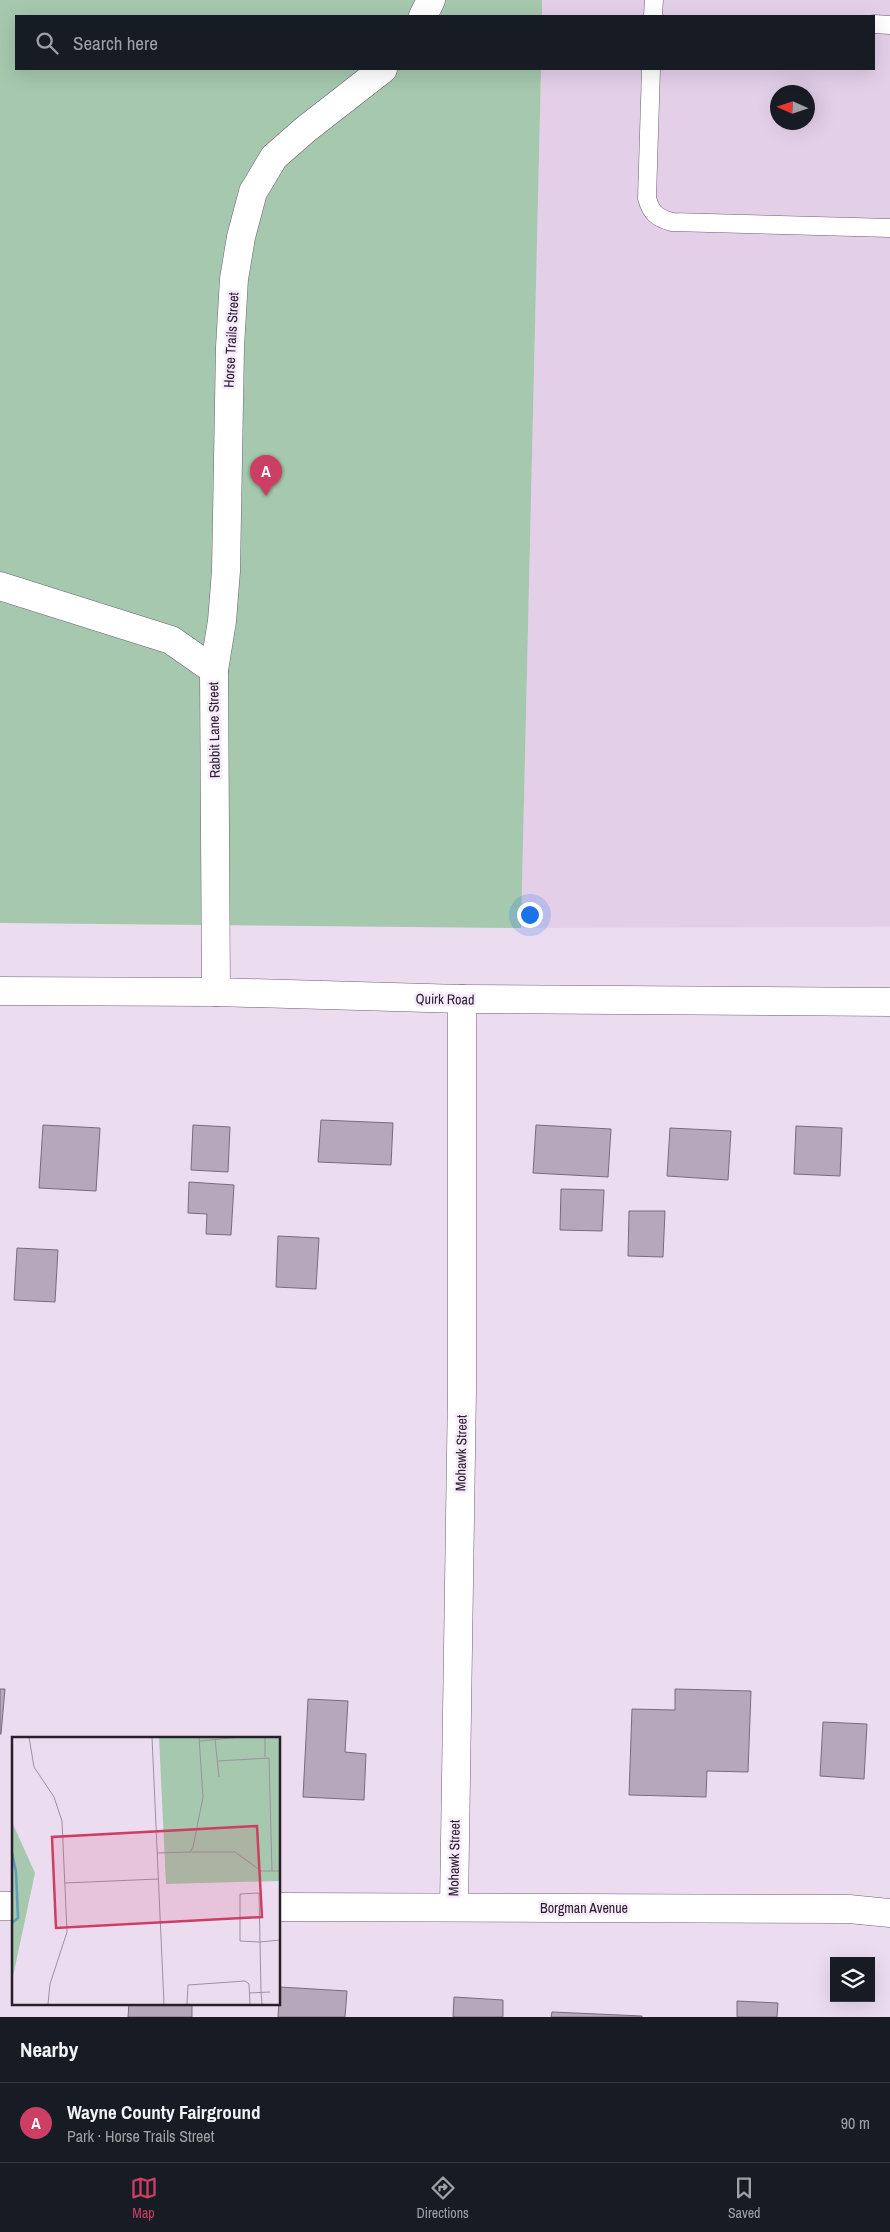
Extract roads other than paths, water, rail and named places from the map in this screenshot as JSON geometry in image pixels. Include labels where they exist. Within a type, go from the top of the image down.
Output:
[{"type":"street","points":[[424,15],[431,0]]},
{"type":"street","name":"Horse Trails Street","points":[[214,670],[222,621],[226,571],[230,347],[234,279],[240,237],[253,192],[274,157],[306,129],[382,70]]},
{"type":"street","name":"Rabbit Lane Street","points":[[0,586],[171,640],[214,670],[216,992]]},
{"type":"street","name":"Quirk Road","points":[[0,991],[216,992],[462,999],[890,1002]]},
{"type":"street","name":"Mohawk Street","points":[[454,1907],[462,1389],[462,999]]},
{"type":"street","name":"Borgman Avenue","points":[[280,1907],[849,1909],[890,1913]]},
{"type":"lane","points":[[653,15],[654,0]]},
{"type":"lane","points":[[875,24],[890,25]]},
{"type":"lane","points":[[651,70],[647,198],[650,209],[660,219],[672,222],[890,228]]},
{"type":"place","name":"Wayne County Fairground","points":[[266,496]]}]
